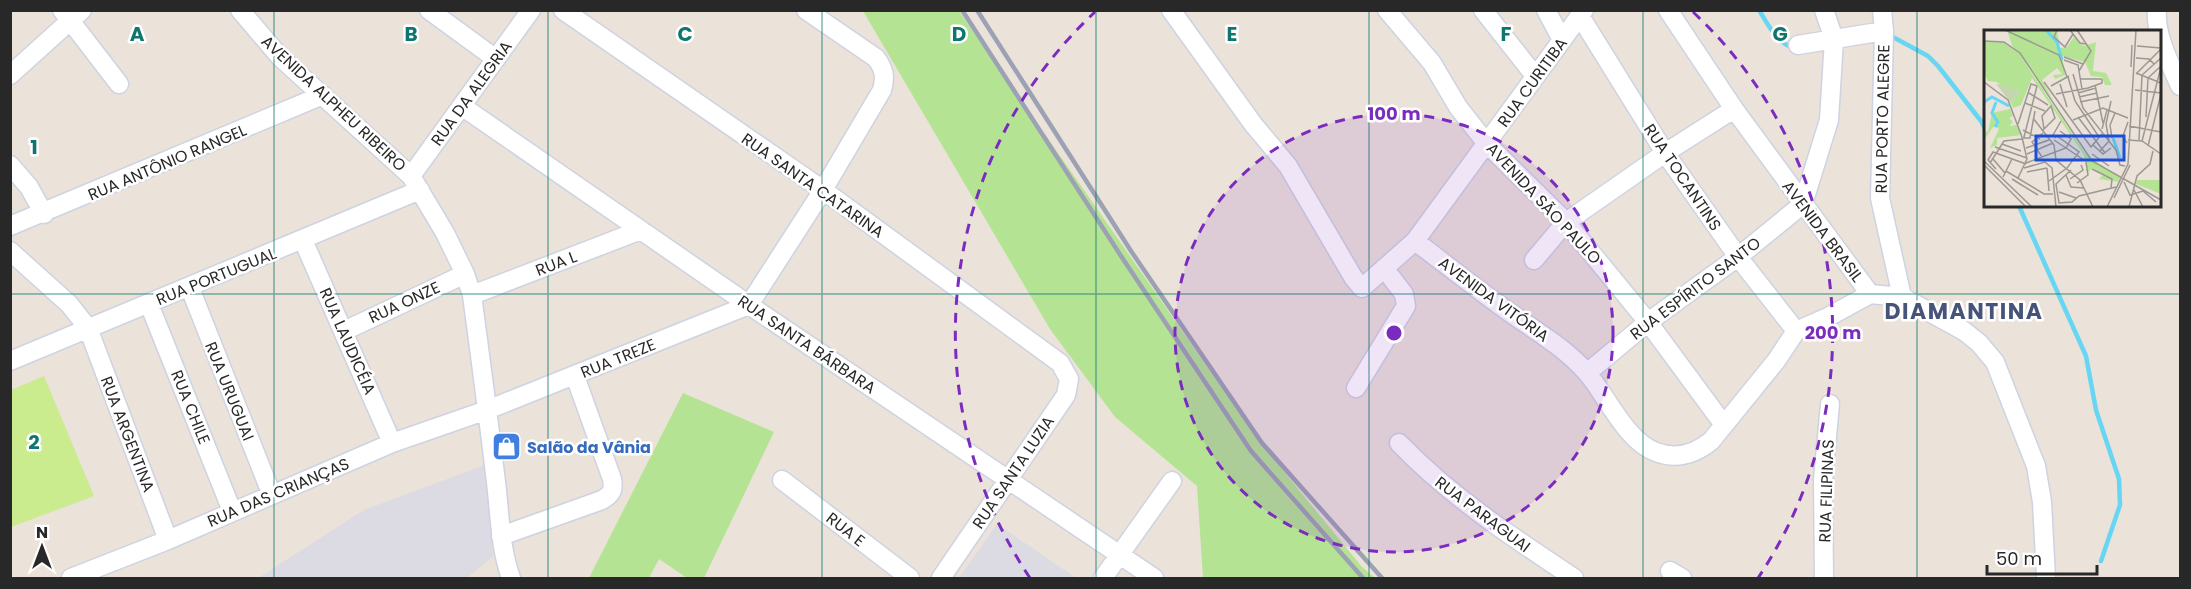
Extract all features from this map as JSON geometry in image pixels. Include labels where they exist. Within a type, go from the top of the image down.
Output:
[{"type":"street","name":"AVENIDA ALPHEU RIBEIRO","points":[[240,10],[280,57],[416,183],[445,233],[465,274],[472,295],[501,536],[512,579]]},
{"type":"street","points":[[429,10],[496,59]]},
{"type":"street","name":"RUA DA ALEGRIA","points":[[416,183],[463,107],[531,10]]},
{"type":"street","name":"RUA SANTA CATARINA","points":[[563,10],[823,190],[1060,363]]},
{"type":"street","points":[[749,305],[823,190],[882,90],[885,79],[884,68],[876,58],[806,10]]},
{"type":"street","points":[[1171,10],[1253,124],[1288,166],[1353,277],[1362,288],[1415,241]]},
{"type":"street","name":"AVENIDA SÃO PAULO","points":[[1387,10],[1432,63],[1458,107],[1487,144],[1566,222],[1648,322],[1724,425]]},
{"type":"street","points":[[1483,10],[1535,76]]},
{"type":"street","points":[[1546,10],[1562,40]]},
{"type":"street","name":"AVENIDA BRASIL","points":[[1668,10],[1734,109],[1870,294],[1902,297],[1964,331],[1979,343],[1995,362],[2036,466],[2042,502],[2046,579]]},
{"type":"street","points":[[1803,204],[1829,120],[1834,39],[1824,10]]},
{"type":"street","name":"RUA PORTO ALEGRE","points":[[1882,10],[1884,31],[1880,198],[1902,297]]},
{"type":"street","points":[[2157,10],[2160,30]]},
{"type":"street","name":"RUA CURITIBA","points":[[1415,241],[1582,13]]},
{"type":"street","name":"RUA TOCANTINS","points":[[1582,13],[1665,153],[1738,257],[1796,331]]},
{"type":"street","points":[[10,75],[72,14],[119,84]]},
{"type":"street","points":[[1798,45],[1884,31]]},
{"type":"street","points":[[2161,34],[2166,55],[2181,86]]},
{"type":"street","name":"RUA ANTÔNIO RANGEL","points":[[10,226],[44,214],[323,95]]},
{"type":"street","name":"RUA SANTA BÁRBARA","points":[[463,107],[749,305],[1154,579]]},
{"type":"street","points":[[1534,260],[1566,222],[1665,153],[1734,109]]},
{"type":"street","points":[[10,165],[29,187],[44,214]]},
{"type":"street","name":"RUA PORTUGUAL","points":[[10,362],[303,240],[416,183]]},
{"type":"street","name":"RUA ESPÍRITO SANTO","points":[[1587,373],[1648,322],[1738,257],[1803,204]]},
{"type":"street","name":"RUA L","points":[[472,295],[641,230]]},
{"type":"street","name":"RUA LAUDICÉIA","points":[[303,240],[392,443]]},
{"type":"street","name":"AVENIDA VITÓRIA","points":[[1415,241],[1502,308],[1550,338],[1587,373],[1630,431],[1648,448],[1657,453],[1673,456],[1688,455],[1699,451],[1711,441],[1776,361],[1796,331]]},
{"type":"street","name":"RUA ARGENTINA","points":[[10,250],[61,296],[88,328],[168,540]]},
{"type":"street","points":[[1356,388],[1406,306],[1404,294],[1384,268]]},
{"type":"street","name":"RUA ONZE","points":[[344,330],[465,274]]},
{"type":"street","name":"RUA URUGUAI","points":[[190,288],[271,494]]},
{"type":"street","points":[[1796,331],[1870,294]]},
{"type":"street","name":"RUA CHILE","points":[[149,304],[232,511]]},
{"type":"street","name":"RUA TREZE","points":[[487,410],[749,305]]},
{"type":"street","name":"RUA SANTA LUZIA","points":[[940,579],[1066,395],[1069,379],[1060,363]]},
{"type":"street","points":[[501,536],[602,500],[611,494],[614,488],[575,376]]},
{"type":"street","name":"RUA FILIPINAS","points":[[1824,579],[1823,480],[1830,404]]},
{"type":"street","name":"RUA DAS CRIANÇAS","points":[[71,579],[116,570],[168,540],[271,494],[392,443],[487,410]]},
{"type":"street","name":"RUA PARAGUAI","points":[[1399,443],[1427,472],[1483,517],[1574,579]]},
{"type":"street","name":"RUA E","points":[[782,480],[909,579]]},
{"type":"street","points":[[1102,579],[1172,481]]},
{"type":"shaded area","points":[[485,465],[493,556],[467,578],[258,578],[364,510]]},
{"type":"shaded area","points":[[997,524],[1076,578],[959,578]]},
{"type":"green space","points":[[863,11],[959,11],[1259,441],[1362,567],[1375,578],[1203,578],[1197,486],[1115,417],[1050,329]]},
{"type":"green space","points":[[44,376],[94,496],[11,527],[11,390]]},
{"type":"green space","points":[[683,393],[774,432],[704,578],[687,578],[659,559],[649,578],[589,578]]},
{"type":"waterway","points":[[1759,10],[1778,38],[1793,47]]},
{"type":"waterway","points":[[1891,36],[1928,56],[1984,127]]},
{"type":"waterway","points":[[2019,207],[2086,356],[2096,410],[2119,479],[2120,505],[2101,561]]},
{"type":"railway","points":[[962,10],[1121,256],[1251,451],[1363,578]]},
{"type":"railway","points":[[977,10],[1131,251],[1262,443],[1382,578]]},
{"type":"place","name":"Salão da Vânia","points":[[506,447]]},
{"type":"district","name":"DIAMANTINA","points":[[1964,311]]}]
